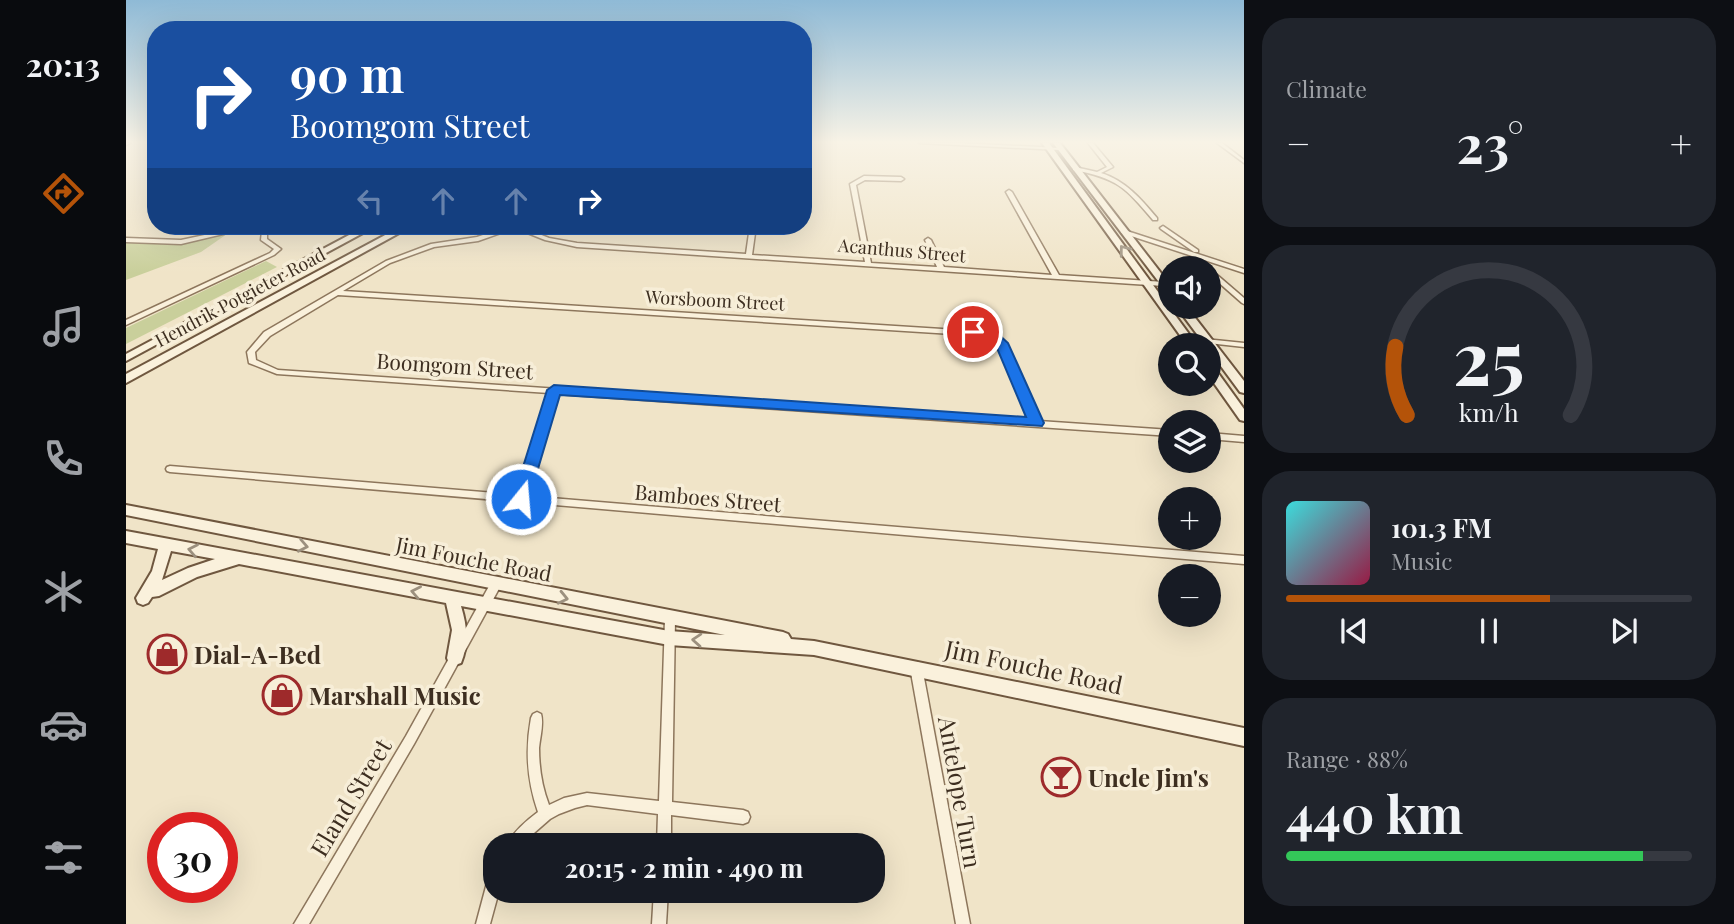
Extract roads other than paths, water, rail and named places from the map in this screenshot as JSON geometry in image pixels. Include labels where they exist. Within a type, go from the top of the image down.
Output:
[{"type":"street","points":[[853,186],[869,263]]},
{"type":"street","points":[[1080,186],[1184,333]]},
{"type":"street","points":[[1088,186],[1158,276]]},
{"type":"street","points":[[1126,186],[1156,219]]},
{"type":"street","points":[[1009,192],[1057,277]]},
{"type":"street","points":[[1163,228],[1202,256]]},
{"type":"street","points":[[1124,232],[1200,256]]},
{"type":"street","points":[[126,240],[181,242],[213,235]]},
{"type":"street","points":[[126,323],[276,251],[276,246],[262,237],[263,235]]},
{"type":"street","name":"Hendrik Potgieter Road","points":[[126,358],[355,235]]},
{"type":"street","name":"Hendrik Potgieter Road","points":[[126,379],[391,235]]},
{"type":"street","points":[[337,293],[405,254],[433,245],[489,235]]},
{"type":"street","name":"Acanthus Street","points":[[537,235],[577,245],[749,254],[942,270],[1158,283]]},
{"type":"street","points":[[749,254],[752,235]]},
{"type":"street","points":[[928,240],[942,270]]},
{"type":"street","points":[[1191,253],[1194,256]]},
{"type":"street","points":[[1221,263],[1244,271]]},
{"type":"street","points":[[1221,281],[1244,302]]},
{"type":"street","name":"Boomgom Street","points":[[337,293],[267,334],[251,352],[252,361],[276,372],[1158,432]]},
{"type":"street","name":"Worsboom Street","points":[[337,293],[986,334],[1003,346],[1036,423]]},
{"type":"street","points":[[126,386],[257,312],[278,296]]},
{"type":"street","points":[[1191,319],[1202,333]]},
{"type":"street","points":[[1221,342],[1244,345]]},
{"type":"street","points":[[1221,358],[1244,389]]},
{"type":"street","points":[[1221,385],[1244,417]]},
{"type":"street","points":[[521,499],[554,390]]},
{"type":"street","points":[[1221,437],[1244,439]]},
{"type":"street","name":"Bamboes Street","points":[[170,469],[1244,560]]},
{"type":"street","name":"Jim Fouche Road","points":[[126,510],[206,528],[497,582],[670,620],[760,635],[1244,737]]},
{"type":"street","name":"Jim Fouche Road","points":[[126,537],[670,638],[814,648]]},
{"type":"street","points":[[166,545],[159,573],[148,595],[193,572],[237,559]]},
{"type":"street","name":"Eland Street","points":[[301,924],[497,582]]},
{"type":"street","points":[[452,599],[460,630],[455,658]]},
{"type":"street","points":[[665,833],[670,620]]},
{"type":"street","name":"Antelope Turn","points":[[916,667],[963,924]]},
{"type":"street","points":[[537,718],[531,750],[532,773],[545,813]]},
{"type":"street","points":[[526,833],[545,813],[568,802],[586,799],[667,806],[743,817]]},
{"type":"street","points":[[483,924],[489,903]]},
{"type":"street","points":[[659,924],[660,903]]},
{"type":"place","name":"Dial-A-Bed","points":[[167,654]]},
{"type":"place","name":"Marshall Music","points":[[282,695]]},
{"type":"place","name":"Uncle Jim's","points":[[1061,777]]}]
